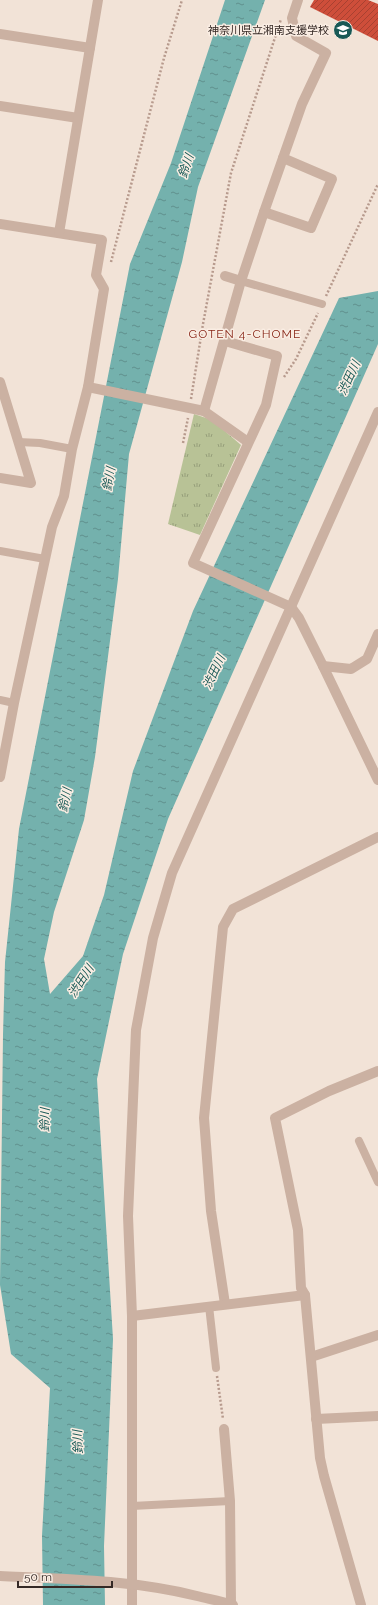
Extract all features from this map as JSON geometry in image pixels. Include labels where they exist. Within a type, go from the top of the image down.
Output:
[{"type":"street","points":[[59,233],[98,0]]},
{"type":"street","points":[[204,411],[241,281],[282,158],[302,104],[326,53],[296,36],[292,18],[298,0]]},
{"type":"street","points":[[0,34],[90,48]]},
{"type":"street","points":[[0,106],[78,118]]},
{"type":"street","points":[[264,212],[311,228],[332,179],[282,158]]},
{"type":"street","points":[[0,224],[102,240],[96,275],[104,289],[88,387],[72,449],[64,496],[52,527],[14,702],[0,777]]},
{"type":"street","points":[[225,276],[241,281]]},
{"type":"street","points":[[225,341],[277,356],[266,405],[193,563],[291,607],[300,618],[378,780]]},
{"type":"street","points":[[0,382],[3,402],[31,483],[0,478]]},
{"type":"street","points":[[88,387],[204,411],[248,442]]},
{"type":"street","points":[[132,1605],[128,1583],[132,1506],[132,1316],[128,1216],[136,1030],[153,938],[172,873],[378,412]]},
{"type":"street","points":[[323,666],[350,669],[367,659],[378,634]]},
{"type":"street","points":[[225,1304],[211,1211],[204,1118],[223,927],[233,909],[378,837]]},
{"type":"street","points":[[361,1605],[320,1458],[305,1295],[300,1288],[298,1230],[275,1118],[378,1070]]},
{"type":"street","points":[[132,1316],[305,1295]]},
{"type":"street","points":[[311,1357],[378,1335]]},
{"type":"street","points":[[316,1419],[378,1416]]},
{"type":"street","points":[[0,1576],[128,1583],[178,1592],[232,1605],[230,1501],[224,1429]]},
{"type":"lane","points":[[241,281],[322,304]]},
{"type":"lane","points":[[18,442],[40,443],[72,449]]},
{"type":"lane","points":[[0,551],[45,559]]},
{"type":"lane","points":[[0,700],[14,702]]},
{"type":"lane","points":[[359,1141],[378,1182]]},
{"type":"lane","points":[[209,1306],[216,1368]]},
{"type":"lane","points":[[132,1506],[230,1501]]},
{"type":"path","points":[[110,266],[164,58],[182,0]]},
{"type":"path","points":[[183,443],[231,173],[283,13]]},
{"type":"path","points":[[216,1368],[224,1429]]},
{"type":"green space","points":[[194,414],[212,420],[241,445],[200,535],[168,524]]},
{"type":"water","points":[[225,0],[265,0],[198,187],[182,262],[129,454],[118,579],[95,757],[84,820],[54,912],[44,959],[50,994],[83,956],[104,895],[133,771],[193,611],[339,298],[378,291],[378,344],[168,819],[123,954],[97,1079],[113,1339],[104,1546],[105,1605],[43,1605],[42,1536],[50,1388],[11,1354],[0,1285],[5,962],[19,829],[130,264],[171,163]]},
{"type":"building","points":[[314,0],[368,0],[378,4],[378,41],[310,7]]},
{"type":"place","name":"神奈川県立湘南支援学校","points":[[343,30]]},
{"type":"district","name":"GOTEN 4-CHOME","points":[[245,334]]},
{"type":"water label","name":"鈴川","points":[[186,166]]},
{"type":"water label","name":"渋田川","points":[[349,378]]},
{"type":"water label","name":"鈴川","points":[[109,479]]},
{"type":"water label","name":"渋田川","points":[[214,672]]},
{"type":"water label","name":"鈴川","points":[[65,800]]},
{"type":"water label","name":"渋田川","points":[[81,981]]},
{"type":"water label","name":"鈴川","points":[[45,1120]]},
{"type":"water label","name":"鈴川","points":[[78,1442]]}]
